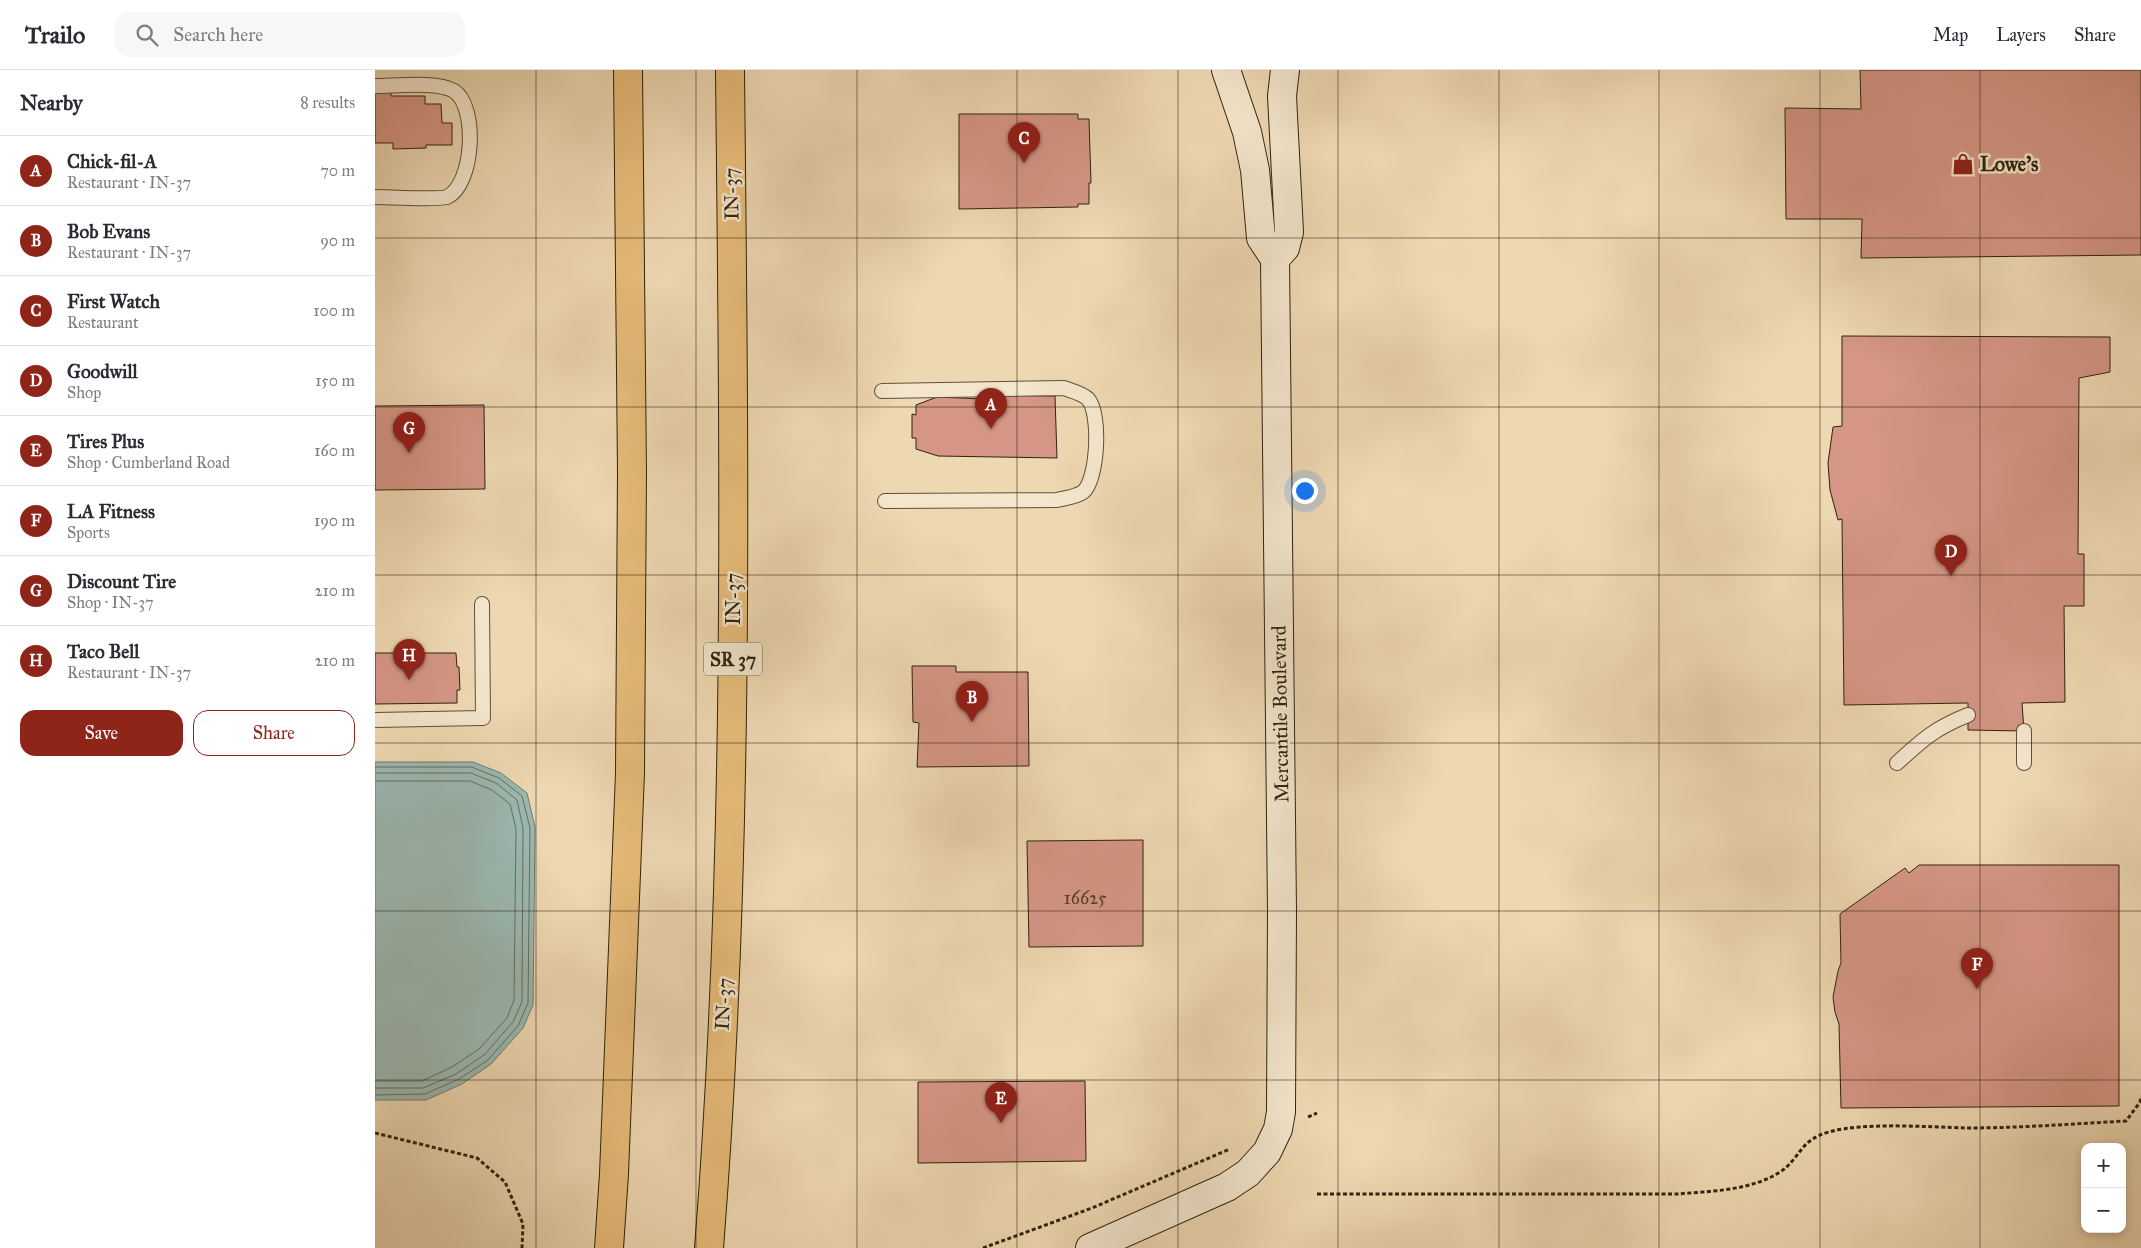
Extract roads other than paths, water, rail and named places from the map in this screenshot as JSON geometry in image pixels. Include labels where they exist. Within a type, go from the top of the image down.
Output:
[{"type":"highway","points":[[609,1248],[614,1174],[630,773],[632,472],[628,70]]},
{"type":"highway","name":"IN-37","points":[[709,1248],[715,1181],[727,918],[733,658],[733,342],[730,70]]},
{"type":"street","points":[[1226,70],[1247,132],[1255,170],[1261,238],[1275,259],[1285,248],[1289,232],[1283,96],[1285,70]]},
{"type":"street","name":"Mercantile Boulevard","points":[[1090,1248],[1227,1187],[1248,1173],[1267,1152],[1278,1129],[1281,1112],[1283,911],[1275,259]]},
{"type":"lane","points":[[375,86],[439,86],[453,90],[463,98],[470,118],[469,154],[465,177],[447,197],[375,198]]},
{"type":"lane","points":[[882,391],[1064,388],[1079,393],[1089,400],[1095,414],[1095,455],[1091,480],[1083,492],[1072,497],[1057,500],[885,501]]},
{"type":"lane","points":[[375,720],[483,718],[482,604]]},
{"type":"lane","points":[[1897,763],[1944,724],[1968,715]]},
{"type":"lane","points":[[2024,730],[2024,763]]},
{"type":"water","points":[[375,762],[473,762],[501,773],[527,793],[535,827],[533,1005],[523,1028],[491,1064],[462,1084],[426,1100],[375,1100]]},
{"type":"place","name":"First Watch","points":[[1024,163]]},
{"type":"place","name":"Lowe's","points":[[1963,164]]},
{"type":"place","name":"Chick-fil-A","points":[[991,429]]},
{"type":"place","name":"Discount Tire","points":[[409,453]]},
{"type":"place","name":"Goodwill","points":[[1951,576]]},
{"type":"place","name":"Taco Bell","points":[[409,680]]},
{"type":"place","name":"Bob Evans","points":[[972,722]]},
{"type":"place","name":"LA Fitness","points":[[1977,989]]},
{"type":"place","name":"Tires Plus","points":[[1001,1123]]}]
